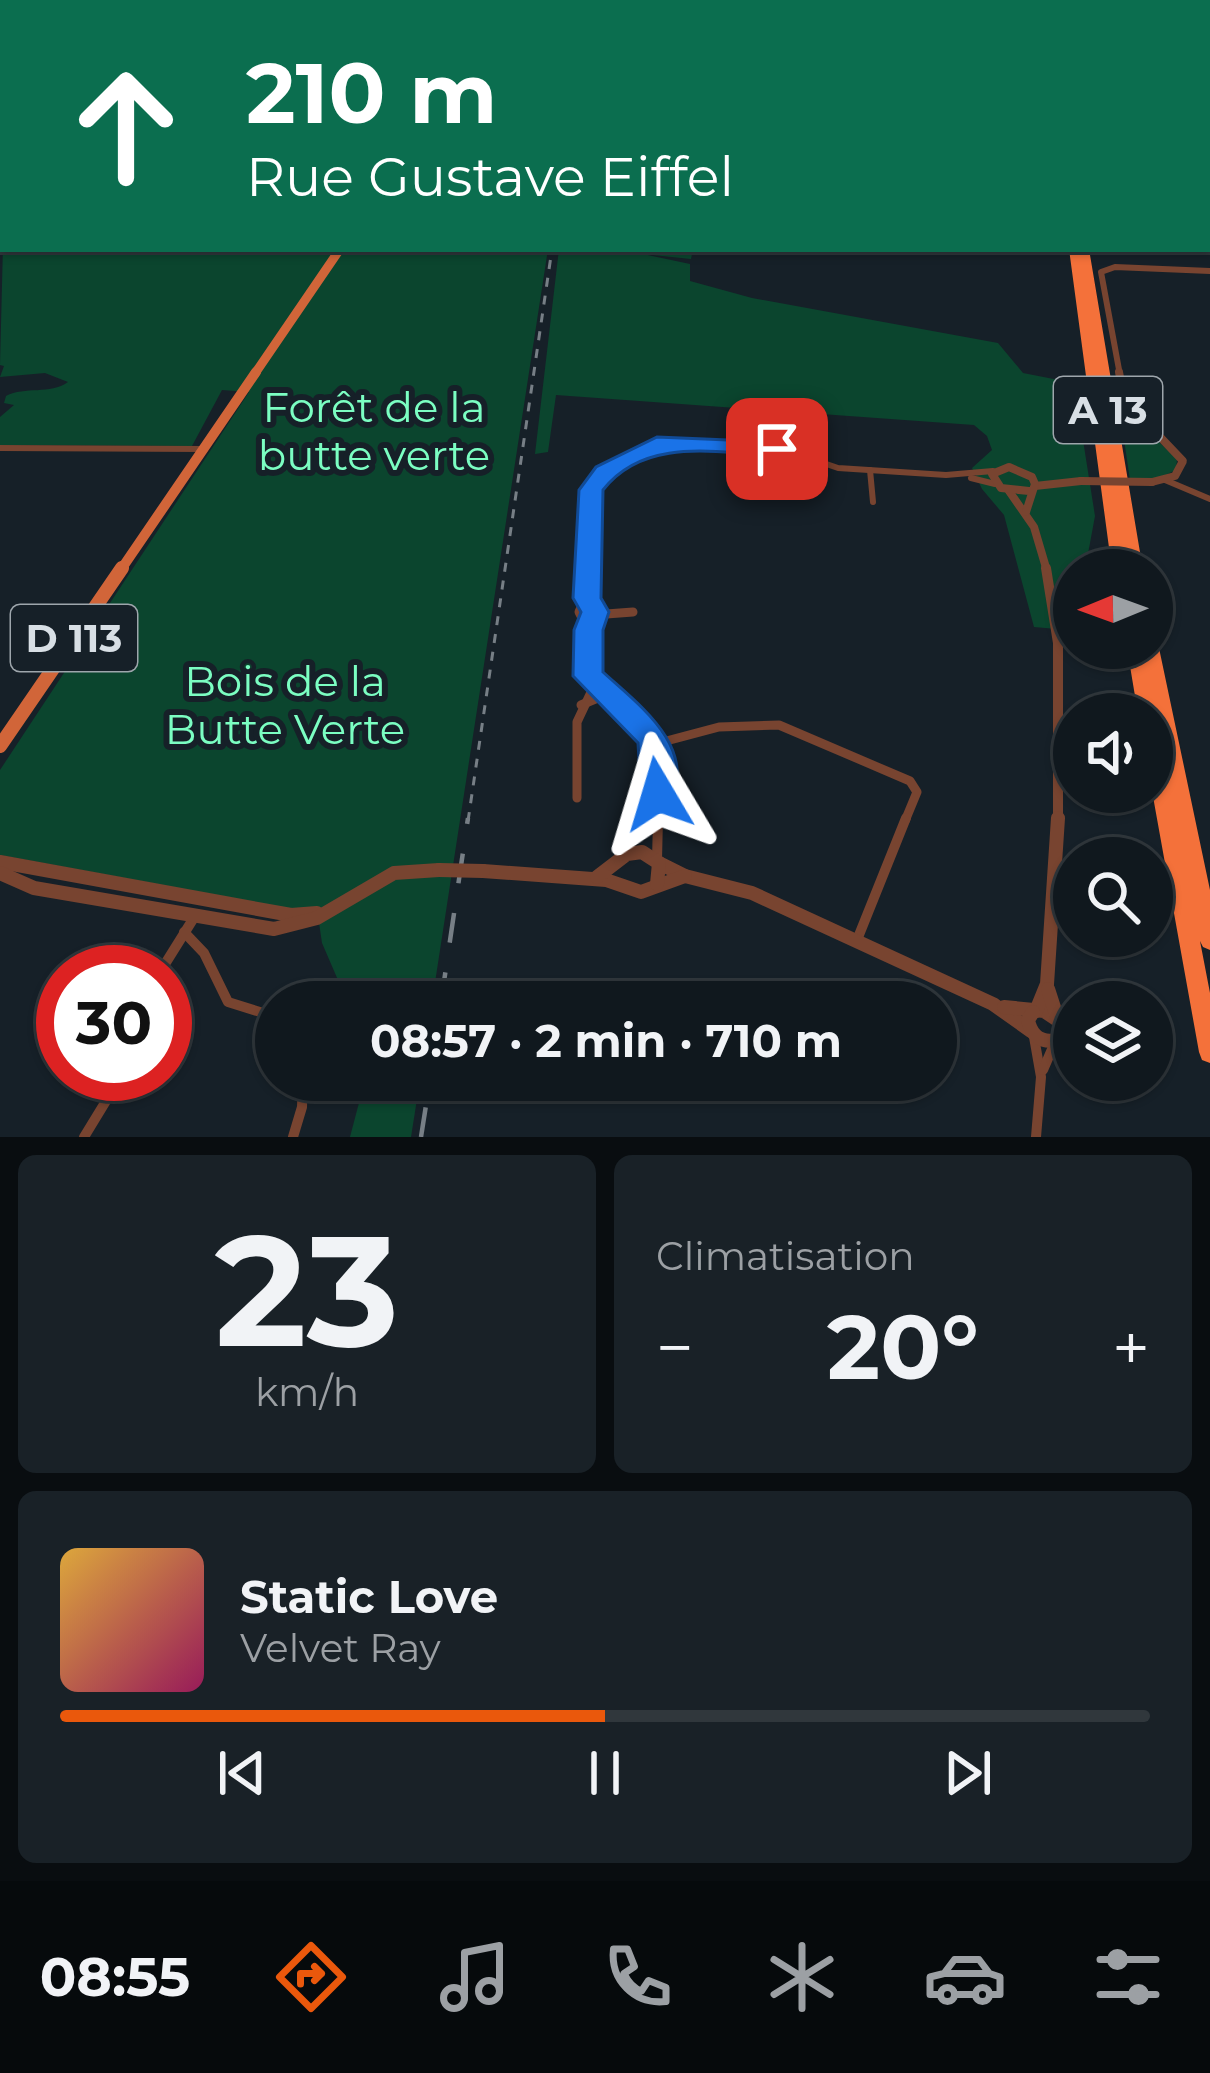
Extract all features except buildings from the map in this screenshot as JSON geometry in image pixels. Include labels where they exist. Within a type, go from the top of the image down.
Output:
[{"type":"highway","name":"A 13","points":[[1074,252],[1117,549]]},
{"type":"highway","name":"A 13","points":[[1084,252],[1132,549]]},
{"type":"highway","points":[[1155,669],[1210,940]]},
{"type":"highway","points":[[1165,813],[1210,1052]]},
{"type":"main road","name":"D 113","points":[[0,746],[338,252]]},
{"type":"street","points":[[946,475],[1010,467],[1067,481],[1152,482],[1182,470],[1183,461],[1124,399],[1101,272],[1115,267],[1210,271]]},
{"type":"street","points":[[656,884],[661,875],[655,744],[594,686],[588,670],[591,490],[604,472],[668,441],[777,449],[827,466],[946,475],[995,484],[1009,491],[1026,513],[1047,577],[1059,651],[1059,769],[1047,984],[1053,1006]]},
{"type":"street","points":[[0,448],[202,449]]},
{"type":"street","points":[[870,470],[873,502]]},
{"type":"street","points":[[993,471],[995,484]]},
{"type":"street","points":[[1026,513],[1032,489],[1027,472]]},
{"type":"street","points":[[1165,480],[1210,499]]},
{"type":"street","points":[[1009,491],[1067,481]]},
{"type":"street","points":[[587,612],[633,612]]},
{"type":"street","points":[[577,797],[581,705],[583,695],[594,686]]},
{"type":"street","points":[[581,705],[605,695]]},
{"type":"street","points":[[655,744],[719,727],[779,725],[910,781],[914,799],[857,940]]},
{"type":"street","points":[[590,879],[634,852],[656,829]]},
{"type":"street","points":[[634,852],[685,876],[741,888],[857,940],[993,1004],[1044,1041],[1053,1040]]},
{"type":"street","points":[[0,862],[291,915],[328,910]]},
{"type":"street","points":[[617,864],[621,884]]},
{"type":"street","points":[[6,877],[23,869]]},
{"type":"street","points":[[6,877],[61,892],[274,929],[302,925],[394,873],[483,871],[590,879],[640,892],[685,876]]},
{"type":"street","points":[[61,892],[70,877]]},
{"type":"street","points":[[176,945],[205,899]]},
{"type":"street","points":[[184,932],[204,952],[228,1002],[255,1011]]},
{"type":"street","points":[[1036,1137],[1041,1077],[1028,1020],[1047,984]]},
{"type":"street","points":[[993,1004],[1047,1012],[1053,1017]]},
{"type":"street","points":[[1041,1077],[1053,1047]]},
{"type":"street","points":[[84,1137],[106,1101]]},
{"type":"street","points":[[293,1137],[302,1101]]},
{"type":"green space","name":"Bois de la Butte Verte","points":[[3,252],[548,252],[435,981],[338,981],[322,943],[317,909],[303,911],[0,855],[0,770],[249,392],[222,390],[192,446],[0,445],[0,417],[14,405],[4,403],[6,396],[68,382],[45,373],[0,377],[4,366],[0,365]]},
{"type":"green space","points":[[559,252],[692,252],[691,259],[643,254],[690,264],[690,281],[752,298],[998,343],[1023,373],[1074,383],[1095,516],[1089,549],[1053,549],[1053,629],[1034,627],[1004,515],[972,468],[992,450],[987,436],[974,425],[556,395],[548,452],[535,454]]},
{"type":"green space","points":[[1120,412],[1130,415],[1177,459],[1176,470],[1155,480],[1130,480]]},
{"type":"green space","points":[[359,1101],[417,1101],[411,1137],[350,1137]]},
{"type":"railway","points":[[468,821],[552,252]]},
{"type":"railway","points":[[444,981],[468,818]]},
{"type":"railway","points":[[421,1137],[427,1101]]},
{"type":"route","points":[[658,794],[658,753],[651,736],[588,676],[588,630],[595,612],[587,598],[591,490],[604,472],[668,441],[777,449]]},
{"type":"park label","name":"Forêt de la butte verte","points":[[374,431]]}]
